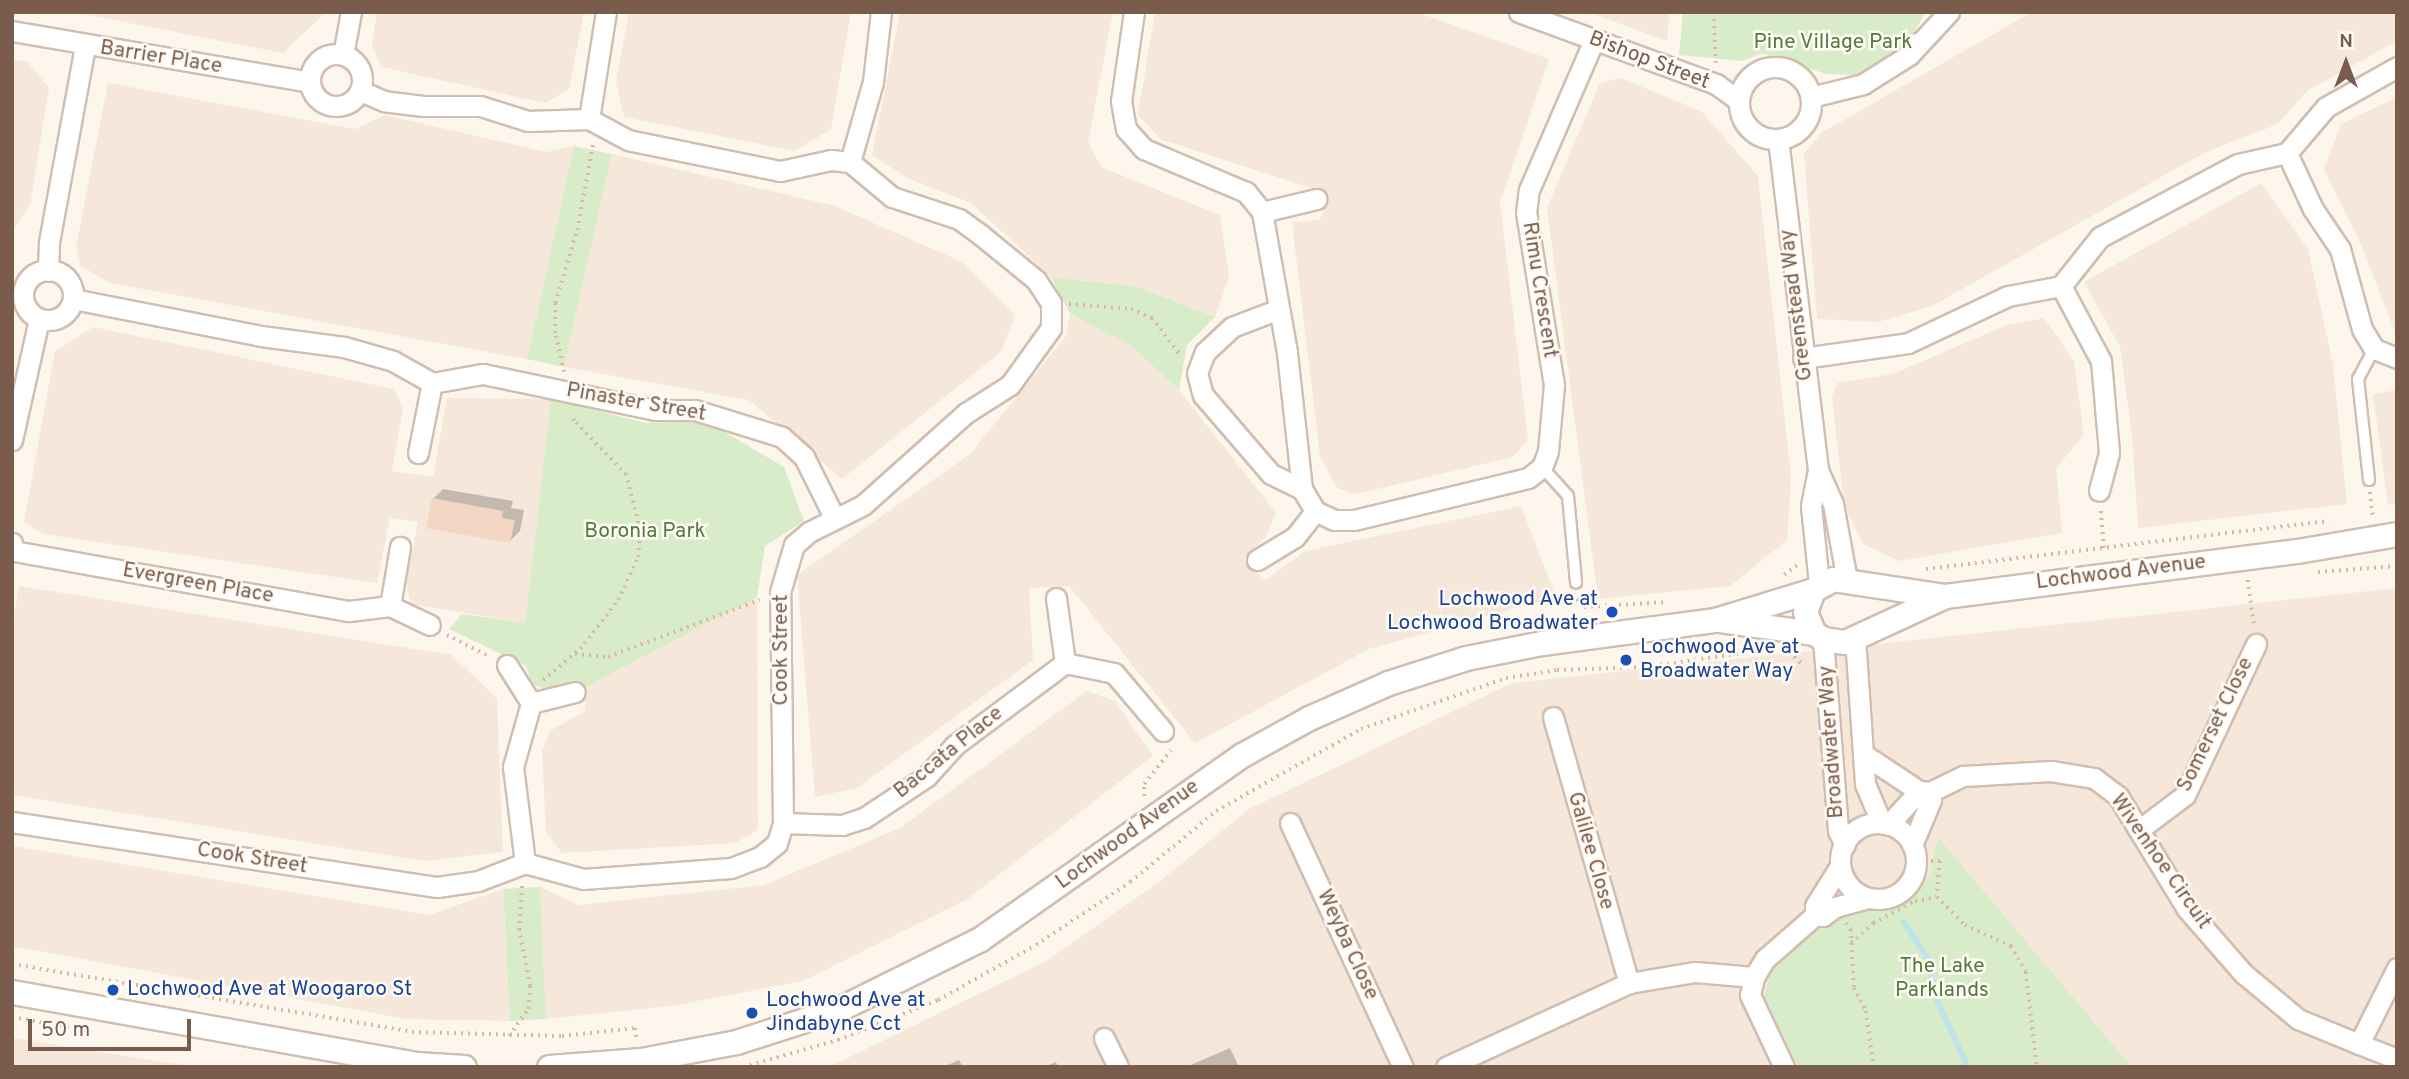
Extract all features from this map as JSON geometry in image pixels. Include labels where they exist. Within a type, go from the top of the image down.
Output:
[{"type":"street","points":[[342,55],[351,12]]},
{"type":"street","points":[[591,120],[606,12]]},
{"type":"street","points":[[850,162],[873,82],[881,12]]},
{"type":"street","points":[[1134,12],[1121,101],[1126,130],[1144,149],[1246,192],[1262,212],[1279,309],[1302,489],[1315,511],[1334,520],[1354,520],[1528,478],[1542,467]]},
{"type":"street","name":"Bishop Street","points":[[1519,12],[1716,85],[1738,100]]},
{"type":"street","points":[[1811,97],[1875,77],[1909,55],[1947,12]]},
{"type":"street","name":"Barrier Place","points":[[12,31],[310,82]]},
{"type":"street","name":"Rimu Crescent","points":[[1542,467],[1548,451],[1554,385],[1526,213],[1530,190],[1594,40]]},
{"type":"street","points":[[48,271],[49,242],[85,45]]},
{"type":"street","points":[[342,55],[357,65],[360,91],[348,104],[330,106],[316,97],[310,82],[319,60],[342,55]]},
{"type":"street","points":[[1773,66],[1798,74],[1811,97],[1804,125],[1778,139],[1754,133],[1745,124],[1738,100],[1749,76],[1773,66]]},
{"type":"street","points":[[1803,358],[1908,343],[2008,296],[2061,286],[2074,276],[2081,258],[2100,237],[2238,164],[2287,153],[2326,107],[2397,67]]},
{"type":"street","points":[[360,91],[384,101],[423,106],[480,106],[528,121],[591,120],[628,140],[780,171],[831,160],[850,162],[892,197],[959,219],[981,234],[1035,280],[1051,303]]},
{"type":"street","name":"Greenstead Way","points":[[1778,139],[1818,470],[1833,504],[1852,582]]},
{"type":"street","points":[[2287,153],[2313,209],[2340,249],[2362,329],[2374,349],[2397,358]]},
{"type":"street","points":[[1262,212],[1316,199]]},
{"type":"street","points":[[48,271],[68,281],[73,299],[63,315],[39,319],[26,308],[24,291],[32,276],[48,271]]},
{"type":"street","points":[[2061,286],[2101,360],[2109,453],[2099,492]]},
{"type":"street","points":[[73,299],[261,336],[344,347],[394,360],[432,383],[418,453]]},
{"type":"street","name":"Cook Street","points":[[783,823],[780,592],[793,545],[863,505],[966,413],[1010,385],[1051,328],[1051,303]]},
{"type":"street","points":[[1279,309],[1232,327],[1205,352],[1197,373],[1203,395],[1271,474],[1302,489]]},
{"type":"street","points":[[12,440],[39,319]]},
{"type":"street","name":"Pinaster Street","points":[[432,383],[483,374],[655,410],[695,410],[782,437],[804,457],[835,519]]},
{"type":"street","name":"Greenstead Way","points":[[1816,587],[1811,506],[1818,470]]},
{"type":"street","points":[[1257,560],[1295,537],[1315,511]]},
{"type":"street","name":"Lochwood Avenue","points":[[1715,620],[1845,642],[1945,596],[2297,551],[2397,534]]},
{"type":"street","points":[[400,547],[390,606],[430,625]]},
{"type":"street","name":"Evergreen Place","points":[[13,549],[349,611],[390,606]]},
{"type":"street","name":"Lochwood Avenue","points":[[2297,551],[2397,550]]},
{"type":"street","points":[[1852,582],[1869,606],[1859,634]]},
{"type":"street","name":"Lochwood Avenue","points":[[549,1067],[641,1060],[736,1042],[839,1009],[917,973],[1032,904],[1143,822],[1242,755],[1309,718],[1388,683],[1466,659],[1542,643],[1715,620],[1816,587],[1852,582],[1945,596]]},
{"type":"street","points":[[1816,587],[1805,612],[1819,636]]},
{"type":"street","points":[[1056,598],[1065,663],[1114,673],[1163,731]]},
{"type":"street","name":"Broadwater Way","points":[[1859,634],[1865,784],[1885,825],[1918,848]]},
{"type":"street","name":"Broadwater Way","points":[[1819,636],[1827,671],[1839,831],[1844,844],[1840,866]]},
{"type":"street","name":"Somerset Close","points":[[2140,829],[2185,795],[2256,644]]},
{"type":"street","name":"Baccata Place","points":[[783,823],[842,825],[864,818],[926,776],[955,745],[1065,663]]},
{"type":"street","points":[[507,665],[531,704],[513,767],[525,863],[583,879],[731,868],[768,850],[776,843],[783,823]]},
{"type":"street","points":[[531,704],[575,692]]},
{"type":"street","name":"Galilee Close","points":[[1553,718],[1629,983]]},
{"type":"street","name":"Broadwater Way","points":[[1863,754],[1924,791]]},
{"type":"street","name":"Wivenhoe Circuit","points":[[1885,825],[1924,791],[1962,776],[1983,773],[2075,772],[2094,778],[2118,796],[2187,909],[2244,974],[2298,1019],[2397,1059]]},
{"type":"street","points":[[1784,1067],[1750,995],[1754,976],[1765,959],[1815,915],[1823,916],[1835,907],[1869,898],[1890,897],[1907,885],[1916,866],[1931,800],[1924,791]]},
{"type":"street","name":"Cook Street","points":[[12,822],[437,887],[478,881],[525,863]]},
{"type":"street","name":"Weyba Close","points":[[1290,823],[1403,1067]]},
{"type":"street","name":"Broadwater Way","points":[[1844,844],[1860,828],[1885,825]]},
{"type":"street","points":[[1840,866],[1850,887],[1869,898]]},
{"type":"street","points":[[1815,915],[1815,906],[1840,866]]},
{"type":"street","points":[[2359,1044],[2397,968]]},
{"type":"street","points":[[1446,1067],[1629,983],[1695,972],[1754,976]]},
{"type":"street","points":[[12,992],[416,1065],[464,1067]]},
{"type":"street","points":[[1104,1038],[1118,1067]]},
{"type":"lane","points":[[2369,480],[2358,379],[2374,349]]},
{"type":"lane","points":[[1542,467],[1568,496],[1576,583]]},
{"type":"path","points":[[1714,12],[1716,85]]},
{"type":"path","points":[[531,704],[545,676],[573,653],[618,600],[638,557],[640,530],[626,475],[574,421],[555,333],[555,303],[593,160],[591,120]]},
{"type":"path","points":[[1051,303],[1131,309],[1152,318],[1197,373]]},
{"type":"path","points":[[2359,517],[2373,516],[2369,480]]},
{"type":"path","points":[[2099,492],[2106,574]]},
{"type":"path","points":[[1915,568],[2104,549],[2332,521]]},
{"type":"path","points":[[1780,580],[1788,569],[1816,557]]},
{"type":"path","points":[[2244,558],[2256,644]]},
{"type":"path","points":[[2316,572],[2397,566]]},
{"type":"path","points":[[2235,583],[2262,580]]},
{"type":"path","points":[[1576,583],[1577,599],[1584,607],[1669,602]]},
{"type":"path","points":[[573,653],[608,657],[780,592]]},
{"type":"path","points":[[430,625],[507,665]]},
{"type":"path","points":[[1782,647],[1811,671],[1827,671]]},
{"type":"path","points":[[1216,811],[1361,729],[1506,678],[1557,670],[1646,667],[1771,648]]},
{"type":"path","points":[[1143,822],[1144,784],[1170,755],[1172,742],[1163,731]]},
{"type":"path","points":[[1918,848],[1924,861],[1940,861],[1937,897],[1965,925],[2011,946],[2021,963],[2038,1067]]},
{"type":"path","points":[[509,1036],[528,1009],[530,986],[519,930],[525,863]]},
{"type":"path","points":[[1851,943],[1873,923],[1915,901],[1937,897]]},
{"type":"path","points":[[1835,907],[1851,929],[1854,988],[1866,1011],[1874,1067]]},
{"type":"path","points":[[12,964],[412,1032],[509,1036],[635,1028],[641,1060]]},
{"type":"shaded area","points":[[73,12],[326,12],[283,53]]},
{"type":"shaded area","points":[[377,12],[584,12],[569,89],[545,103],[381,67],[372,45]]},
{"type":"shaded area","points":[[629,12],[851,12],[831,129],[795,151],[624,117],[616,82]]},
{"type":"shaded area","points":[[900,12],[1113,12],[1088,142],[1101,167],[1220,215],[1229,277],[1215,317],[1138,287],[1051,277],[971,203],[907,178],[872,155]]},
{"type":"shaded area","points":[[1155,12],[1416,12],[1549,59],[1500,203],[1528,439],[1513,457],[1356,494],[1337,488],[1320,456],[1292,222],[1320,220],[1329,194],[1160,139],[1138,114]]},
{"type":"shaded area","points":[[1588,12],[1670,12],[1667,41]]},
{"type":"shaded area","points":[[2032,12],[2397,12],[2397,41],[2307,91],[2278,124],[2204,153],[1932,306],[1878,322],[1817,319],[1804,154],[1821,133]]},
{"type":"shaded area","points":[[12,60],[27,61],[49,88],[30,205],[12,232]]},
{"type":"shaded area","points":[[1620,78],[1701,111],[1758,176],[1791,476],[1787,540],[1730,586],[1598,599],[1547,208],[1600,83]]},
{"type":"shaded area","points":[[108,83],[355,129],[385,115],[546,152],[574,146],[527,359],[110,283],[81,266],[76,247]]},
{"type":"shaded area","points":[[2397,97],[2397,337],[2360,242],[2324,170],[2341,124]]},
{"type":"shaded area","points":[[612,154],[835,206],[962,262],[1015,315],[1001,352],[842,479],[749,400],[564,367]]},
{"type":"shaded area","points":[[2261,183],[2308,249],[2333,364],[2347,504],[2138,528],[2132,436],[2120,347],[2084,282]]},
{"type":"shaded area","points":[[1070,314],[1130,345],[1179,390],[1276,513],[1265,538],[1244,558],[1265,580],[1305,551],[1521,506],[1556,597],[1369,649],[1195,743],[1069,586],[1029,588],[1033,660],[857,788],[815,797],[797,575],[969,455],[1066,336]]},
{"type":"shaded area","points":[[2044,318],[2074,361],[2084,435],[2056,468],[2062,533],[1899,561],[1863,544],[1844,505],[1832,397],[1837,383],[1893,374],[2004,326]]},
{"type":"shaded area","points":[[93,327],[394,389],[403,408],[392,471],[433,477],[447,398],[551,399],[525,623],[411,604],[406,583],[418,522],[390,518],[377,583],[43,534],[24,522],[55,351]]},
{"type":"shaded area","points":[[2397,390],[2397,504],[2388,505],[2373,394]]},
{"type":"shaded area","points":[[19,586],[452,655],[497,699],[503,852],[424,861],[12,795],[12,627]]},
{"type":"shaded area","points":[[2397,588],[2397,1067],[2132,1067],[1938,837],[1931,872],[1920,890],[1891,905],[1862,906],[1765,998],[1798,1067],[829,1067],[1046,961],[1159,882],[1249,809],[1512,683]]},
{"type":"shaded area","points":[[757,597],[758,830],[735,843],[562,853],[546,832],[542,751],[550,731],[585,711],[586,687]]},
{"type":"shaded area","points":[[1087,691],[1115,701],[1153,756],[966,900],[803,981],[671,1006],[546,1019],[540,887],[579,905],[764,885],[900,828]]},
{"type":"shaded area","points":[[12,846],[429,915],[503,889],[510,1021],[406,1019],[12,946]]},
{"type":"shaded area","points":[[12,1038],[196,1067],[12,1067]]},
{"type":"green space","name":"Pine Village Park","points":[[1683,12],[1924,14],[1913,35],[1892,56],[1854,75],[1826,74],[1762,53],[1743,61],[1679,55]]},
{"type":"green space","points":[[574,146],[612,154],[564,367],[527,359]]},
{"type":"green space","points":[[1051,277],[1138,287],[1215,317],[1187,345],[1179,390],[1130,345],[1070,314]]},
{"type":"green space","name":"Boronia Park","points":[[551,399],[646,423],[690,421],[723,431],[784,467],[804,521],[765,546],[757,597],[586,687],[552,691],[532,684],[526,666],[449,629],[462,614],[525,623]]},
{"type":"green space","name":"The Lake Parklands","points":[[1938,837],[2132,1067],[1798,1067],[1765,998],[1769,974],[1780,960],[1835,916],[1862,906],[1891,905],[1920,890],[1931,871]]},
{"type":"green space","points":[[540,887],[546,1019],[510,1021],[503,889]]},
{"type":"building","points":[[432,498],[503,511],[502,518],[515,520],[510,543],[426,528]]},
{"type":"waterway","points":[[1904,922],[1928,959],[1935,996],[1968,1067]]},
{"type":"place","name":"Lochwood Ave at Lochwood Broadwater","points":[[1612,612]]},
{"type":"place","name":"Lochwood Ave at Broadwater Way","points":[[1626,660]]},
{"type":"place","name":"Lochwood Ave at Woogaroo St","points":[[113,990]]},
{"type":"place","name":"Lochwood Ave at Jindabyne Cct","points":[[752,1013]]}]
